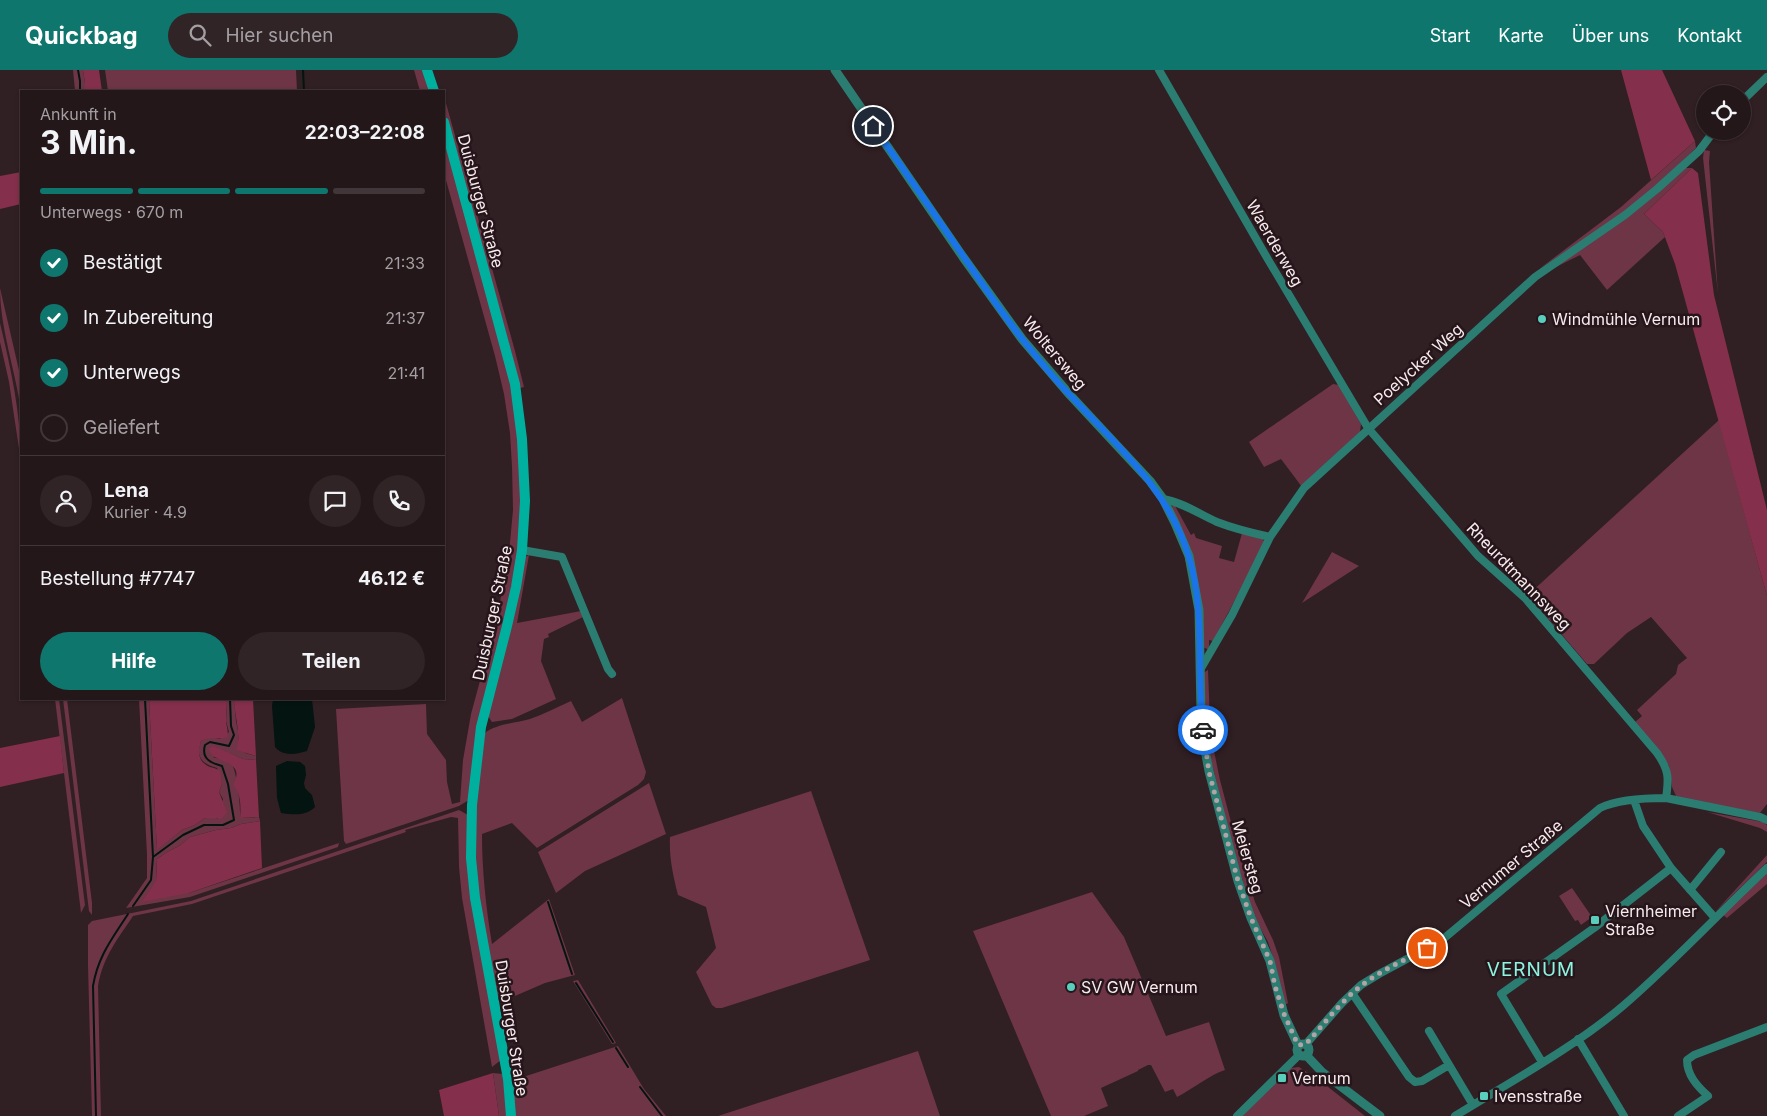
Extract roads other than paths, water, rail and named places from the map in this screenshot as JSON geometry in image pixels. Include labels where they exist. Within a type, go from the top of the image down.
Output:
[{"type":"main road","points":[[427,70],[434,90]]},
{"type":"main road","name":"Duisburger Straße","points":[[445,126],[515,384],[522,438],[525,501],[522,550],[507,626],[481,727],[472,805],[471,858],[475,898],[508,1079],[511,1116]]},
{"type":"street","name":"Woltersweg","points":[[835,70],[963,257],[1022,339],[1070,396],[1150,481],[1163,499],[1189,556],[1195,581],[1199,610],[1200,670]]},
{"type":"street","name":"Waerderweg","points":[[1159,70],[1368,428]]},
{"type":"street","points":[[1751,92],[1767,77]]},
{"type":"street","name":"Poelycker Weg","points":[[1200,670],[1232,615],[1270,537],[1304,488],[1535,277],[1625,215],[1657,189],[1699,150],[1707,140]]},
{"type":"street","name":"Rheurdtmannsweg","points":[[1368,428],[1478,556],[1525,598],[1664,762],[1668,774],[1666,798]]},
{"type":"street","points":[[1163,499],[1174,501],[1241,531],[1270,537]]},
{"type":"street","points":[[522,550],[562,557],[608,669],[612,674]]},
{"type":"street","name":"Meiersteg","points":[[1200,670],[1205,750],[1238,881],[1251,918],[1270,961],[1282,1010],[1302,1045],[1309,1051],[1303,1055]]},
{"type":"street","name":"Vernumer Straße","points":[[1302,1045],[1352,993],[1379,974],[1442,940],[1593,813],[1608,804],[1651,798],[1666,798],[1767,820]]},
{"type":"street","points":[[1634,800],[1643,826],[1671,868],[1715,918]]},
{"type":"street","points":[[1690,890],[1721,852]]},
{"type":"street","points":[[1542,1062],[1501,994],[1594,928],[1671,868]]},
{"type":"street","points":[[1455,1116],[1578,1039],[1623,1006],[1697,938],[1767,868]]},
{"type":"street","points":[[1352,993],[1409,1077],[1416,1082],[1422,1081],[1449,1065]]},
{"type":"street","points":[[1678,1116],[1708,1096],[1696,1086],[1687,1068],[1687,1060],[1694,1055],[1767,1027]]},
{"type":"street","points":[[1429,1031],[1473,1105]]},
{"type":"street","points":[[1578,1039],[1624,1116]]},
{"type":"street","points":[[1237,1116],[1303,1055],[1380,1116]]},
{"type":"waterway","points":[[78,70],[80,90]]},
{"type":"waterway","points":[[303,70],[304,90]]},
{"type":"waterway","points":[[133,906],[151,880],[153,857],[145,700]]},
{"type":"waterway","points":[[153,857],[183,835],[204,825],[223,825],[234,820],[228,784],[222,766],[208,760],[204,754],[205,745],[210,742],[229,746],[234,735],[231,726],[230,700]]},
{"type":"waterway","points":[[548,902],[572,974]]},
{"type":"waterway","points":[[96,1116],[93,986],[102,957],[128,914]]},
{"type":"waterway","points":[[576,983],[613,1042]]},
{"type":"waterway","points":[[616,1048],[628,1067]]},
{"type":"waterway","points":[[640,1087],[662,1116]]},
{"type":"place","name":"Windmühle Vernum","points":[[1542,319]]},
{"type":"place","name":"Viernheimer Straße","points":[[1595,920]]},
{"type":"place","name":"SV GW Vernum","points":[[1071,987]]},
{"type":"place","name":"Vernum","points":[[1282,1078]]},
{"type":"place","name":"Ivensstraße","points":[[1484,1096]]},
{"type":"district","name":"VERNUM","points":[[1531,969]]}]
